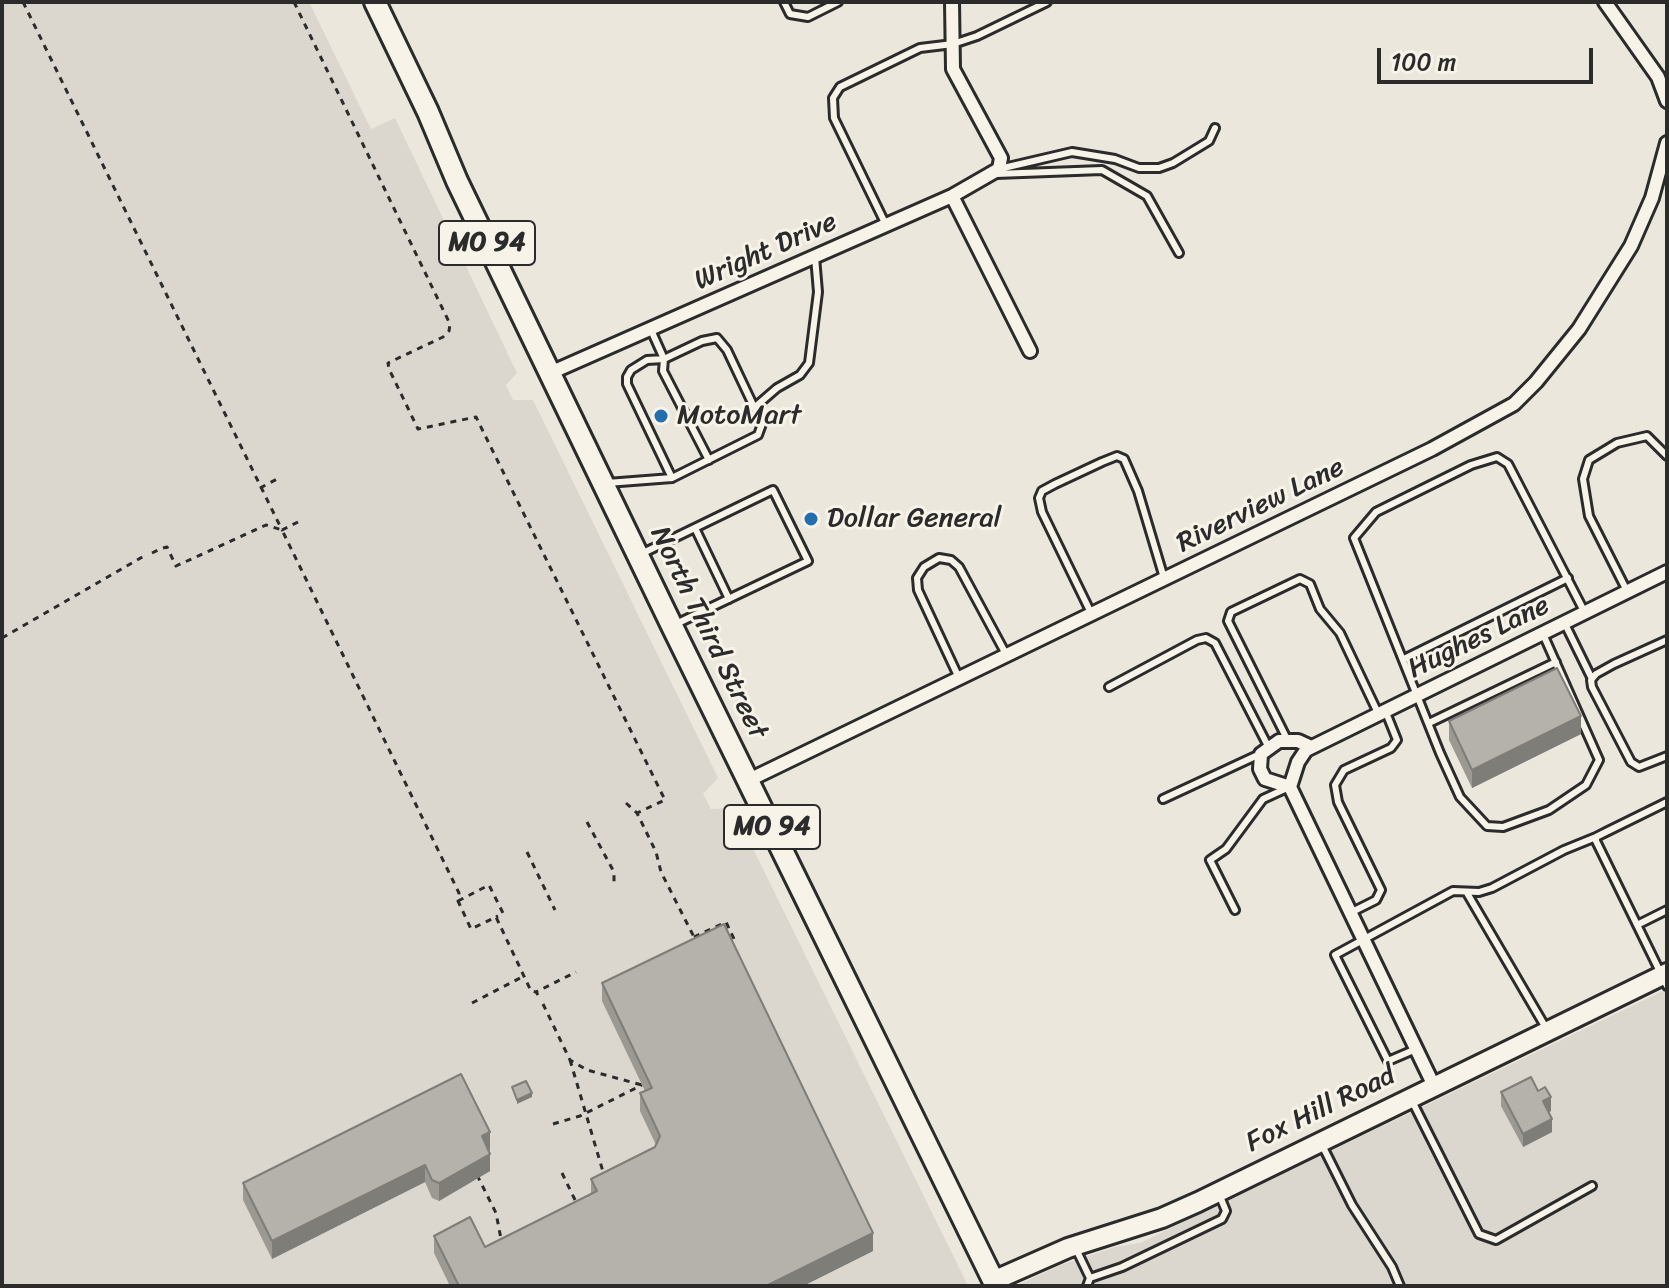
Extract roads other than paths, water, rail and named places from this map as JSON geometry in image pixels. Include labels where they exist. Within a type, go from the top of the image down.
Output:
[{"type":"main road","name":"North Third Street","points":[[375,2],[457,181],[990,1284]]},
{"type":"street","points":[[952,2],[953,69],[1001,158],[996,172]]},
{"type":"street","points":[[1605,2],[1658,77],[1667,101]]},
{"type":"street","name":"Riverview Lane","points":[[749,780],[1432,449],[1514,404],[1579,329],[1631,246],[1652,198],[1667,143]]},
{"type":"street","name":"Wright Drive","points":[[550,373],[952,196],[996,172]]},
{"type":"street","points":[[952,196],[1030,351]]},
{"type":"street","name":"Hughes Lane","points":[[1311,747],[1667,572]]},
{"type":"street","points":[[1290,787],[1265,779],[1260,769],[1261,754],[1279,741],[1298,741],[1311,747],[1298,762],[1290,787],[1434,1086]]},
{"type":"street","name":"Fox Hill Road","points":[[990,1284],[1074,1245],[1162,1218],[1548,1031],[1665,978]]},
{"type":"lane","points":[[784,2],[790,14],[808,17],[838,2]]},
{"type":"lane","points":[[886,225],[834,118],[833,98],[840,87],[920,48],[953,44],[977,36],[1047,2]]},
{"type":"lane","points":[[996,172],[1072,152],[1102,156],[1139,168],[1159,168],[1195,152],[1209,141],[1215,128]]},
{"type":"lane","points":[[996,172],[1102,170],[1147,196],[1179,253]]},
{"type":"lane","points":[[755,407],[777,388],[800,375],[809,363],[818,292],[815,257]]},
{"type":"lane","points":[[650,329],[664,359],[663,371],[709,460]]},
{"type":"lane","points":[[603,483],[672,478],[758,435],[762,424],[755,407],[727,350],[717,338],[702,341],[664,359],[652,358],[631,370],[627,377],[627,384],[672,478]]},
{"type":"lane","points":[[1627,592],[1589,516],[1583,479],[1589,460],[1617,443],[1647,436],[1667,456]]},
{"type":"lane","points":[[1092,615],[1042,512],[1039,498],[1042,491],[1102,462],[1117,456],[1124,459],[1138,491],[1165,580]]},
{"type":"lane","points":[[1543,634],[1599,760],[1586,785],[1549,810],[1503,827],[1487,826],[1460,797],[1354,538],[1376,512],[1457,471],[1497,457],[1508,464],[1586,614]]},
{"type":"lane","points":[[638,556],[773,490],[808,561],[672,626]]},
{"type":"lane","points":[[695,528],[729,599]]},
{"type":"lane","points":[[960,679],[918,590],[917,578],[924,567],[939,558],[951,560],[959,567],[1007,656]]},
{"type":"lane","points":[[1404,659],[1568,578]]},
{"type":"lane","points":[[1288,741],[1228,621],[1231,612],[1300,579],[1310,584],[1320,609],[1340,633],[1397,740],[1391,748],[1344,770],[1335,785],[1338,802],[1381,890],[1376,900],[1350,913]]},
{"type":"lane","points":[[1565,624],[1592,679],[1592,687],[1631,762],[1639,767],[1667,756]]},
{"type":"lane","points":[[1109,687],[1206,638],[1215,643],[1269,748],[1163,799]]},
{"type":"lane","points":[[1592,679],[1614,664],[1667,640]]},
{"type":"lane","points":[[1429,723],[1556,662]]},
{"type":"lane","points":[[1235,910],[1210,860],[1226,849],[1263,799],[1290,787]]},
{"type":"lane","points":[[1416,1049],[1388,1061],[1335,955],[1453,891],[1467,893],[1492,888],[1667,802]]},
{"type":"lane","points":[[1596,837],[1665,978]]},
{"type":"lane","points":[[1467,893],[1548,1031]]},
{"type":"lane","points":[[1637,925],[1667,910]]},
{"type":"lane","points":[[1410,1098],[1479,1234],[1496,1240],[1592,1186]]},
{"type":"lane","points":[[1320,1142],[1352,1205],[1392,1267],[1400,1286]]},
{"type":"lane","points":[[1090,1278],[1104,1275],[1222,1219],[1226,1211],[1218,1192]]},
{"type":"lane","points":[[1074,1245],[1090,1278],[1087,1286]]},
{"type":"place","name":"MotoMart","points":[[661,416]]},
{"type":"place","name":"Dollar General","points":[[811,519]]}]
